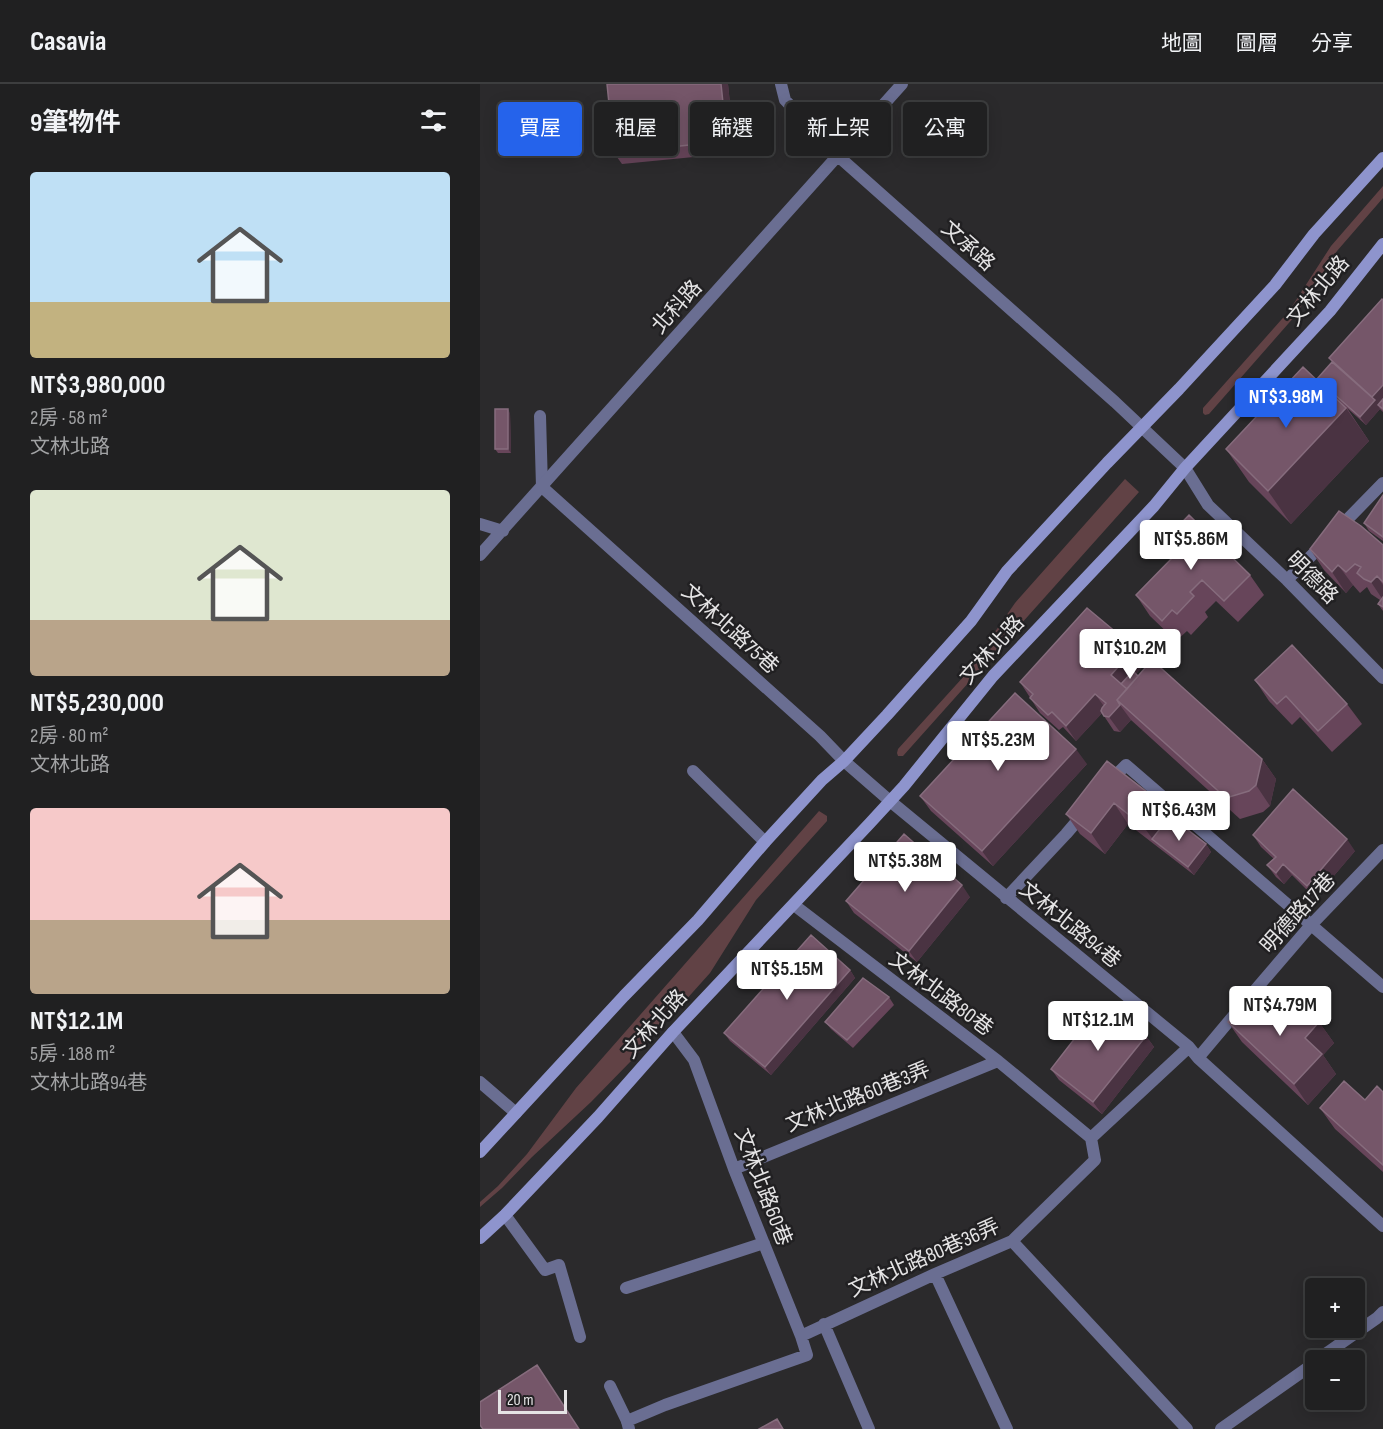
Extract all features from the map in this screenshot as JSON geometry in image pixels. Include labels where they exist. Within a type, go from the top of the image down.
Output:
[{"type":"main road","name":"文林北路","points":[[480,1152],[624,996],[698,920],[822,780],[887,715],[971,621],[1007,571],[1275,285],[1314,234],[1383,158]]},
{"type":"main road","name":"文林北路","points":[[480,1238],[505,1215],[598,1117],[673,1032],[890,801],[993,676],[1154,506],[1185,468],[1330,310],[1383,245]]},
{"type":"street","name":"文承路","points":[[781,84],[787,102]]},
{"type":"street","name":"北科路","points":[[886,102],[902,84]]},
{"type":"street","name":"文承路","points":[[838,156],[1142,427]]},
{"type":"street","name":"北科路","points":[[480,555],[838,156]]},
{"type":"street","points":[[540,416],[542,487]]},
{"type":"street","name":"明德路","points":[[1142,427],[1185,468],[1208,505],[1287,580],[1383,678]]},
{"type":"street","points":[[1287,580],[1383,483]]},
{"type":"street","name":"文林北路75巷","points":[[542,487],[890,801]]},
{"type":"street","points":[[480,524],[503,531]]},
{"type":"street","points":[[1006,898],[1126,765],[1383,987]]},
{"type":"street","points":[[693,771],[765,842]]},
{"type":"street","name":"文林北路94巷","points":[[890,801],[1189,1047],[1198,1058],[1383,1226]]},
{"type":"street","name":"明德路17巷","points":[[1198,1058],[1311,925],[1383,850]]},
{"type":"street","name":"文林北路80巷","points":[[794,905],[998,1061],[1091,1138]]},
{"type":"street","name":"文林北路60巷","points":[[673,1032],[694,1060],[734,1169],[801,1336]]},
{"type":"street","points":[[1091,1138],[1189,1047]]},
{"type":"street","name":"文林北路60巷3弄","points":[[734,1169],[998,1061]]},
{"type":"street","points":[[480,1082],[516,1113]]},
{"type":"street","name":"文林北路80巷36弄","points":[[824,1324],[1012,1241],[1095,1160],[1091,1138]]},
{"type":"street","points":[[505,1215],[545,1270],[559,1265],[580,1337]]},
{"type":"street","points":[[1012,1241],[1187,1429]]},
{"type":"street","points":[[626,1288],[764,1243]]},
{"type":"street","points":[[935,1274],[1007,1429]]},
{"type":"street","points":[[1332,1350],[1383,1312]]},
{"type":"street","points":[[610,1386],[628,1425],[665,1405],[807,1355],[801,1336],[824,1324],[869,1429]]},
{"type":"street","points":[[1221,1429],[1305,1369]]},
{"type":"shaded area","points":[[1383,186],[1383,198],[1337,251],[1295,316],[1209,414],[1205,415],[1203,408],[1289,311],[1331,246]]},
{"type":"shaded area","points":[[1125,479],[1139,492],[903,756],[898,756],[898,749],[965,675],[1015,603]]},
{"type":"shaded area","points":[[819,811],[827,816],[827,821],[756,900],[710,973],[591,1102],[480,1207],[480,1202],[527,1154],[576,1088]]},
{"type":"building","points":[[607,84],[721,84],[723,102],[690,102],[690,145],[678,146],[678,102],[609,102]]},
{"type":"building","points":[[1382,299],[1383,385],[1372,397],[1329,358]]},
{"type":"building","points":[[1332,362],[1375,400],[1360,417],[1317,379]]},
{"type":"building","points":[[1303,367],[1346,408],[1268,491],[1226,449]]},
{"type":"building","points":[[1383,399],[1383,409],[1378,405]]},
{"type":"building","points":[[495,409],[508,409],[508,449],[495,449]]},
{"type":"building","points":[[1383,495],[1383,537],[1364,523]]},
{"type":"building","points":[[1339,511],[1383,545],[1383,582],[1377,576],[1371,582],[1364,579],[1357,573],[1361,567],[1355,564],[1346,572],[1338,565],[1332,572],[1310,549]]},
{"type":"building","points":[[1189,515],[1250,575],[1224,601],[1202,580],[1190,592],[1194,596],[1177,614],[1172,610],[1162,621],[1136,595],[1176,554],[1163,542]]},
{"type":"building","points":[[1383,597],[1383,607],[1378,604]]},
{"type":"building","points":[[1087,608],[1135,648],[1111,675],[1127,689],[1117,700],[1120,705],[1109,717],[1104,716],[1101,711],[1106,703],[1095,694],[1066,726],[1052,712],[1048,715],[1030,698],[1033,694],[1020,682]]},
{"type":"building","points":[[1292,645],[1347,704],[1318,731],[1286,696],[1277,704],[1255,680]]},
{"type":"building","points":[[1152,660],[1262,759],[1256,785],[1249,791],[1226,798],[1117,700]]},
{"type":"building","points":[[1133,671],[1138,676],[1127,689],[1121,684]]},
{"type":"building","points":[[1015,693],[1076,749],[982,851],[920,796]]},
{"type":"building","points":[[1107,761],[1161,803],[1143,826],[1114,803],[1091,833],[1066,814]]},
{"type":"building","points":[[1293,789],[1347,839],[1307,886],[1283,864],[1276,873],[1267,865],[1276,857],[1253,835]]},
{"type":"building","points":[[1170,816],[1206,844],[1188,867],[1152,839]]},
{"type":"building","points":[[904,834],[962,885],[909,951],[846,901]]},
{"type":"building","points":[[811,935],[850,970],[765,1067],[724,1033]]},
{"type":"building","points":[[863,978],[889,997],[847,1040],[825,1022]]},
{"type":"building","points":[[1294,999],[1319,1022],[1305,1038],[1322,1054],[1294,1084],[1228,1022],[1248,1000],[1261,1013],[1268,1006],[1279,1015]]},
{"type":"building","points":[[1103,1002],[1146,1036],[1093,1102],[1051,1069]]},
{"type":"building","points":[[1344,1081],[1365,1100],[1377,1086],[1383,1092],[1383,1165],[1320,1108]]},
{"type":"building","points":[[537,1365],[579,1429],[483,1429],[480,1425],[480,1402]]},
{"type":"building","points":[[777,1419],[783,1429],[759,1429]]}]
